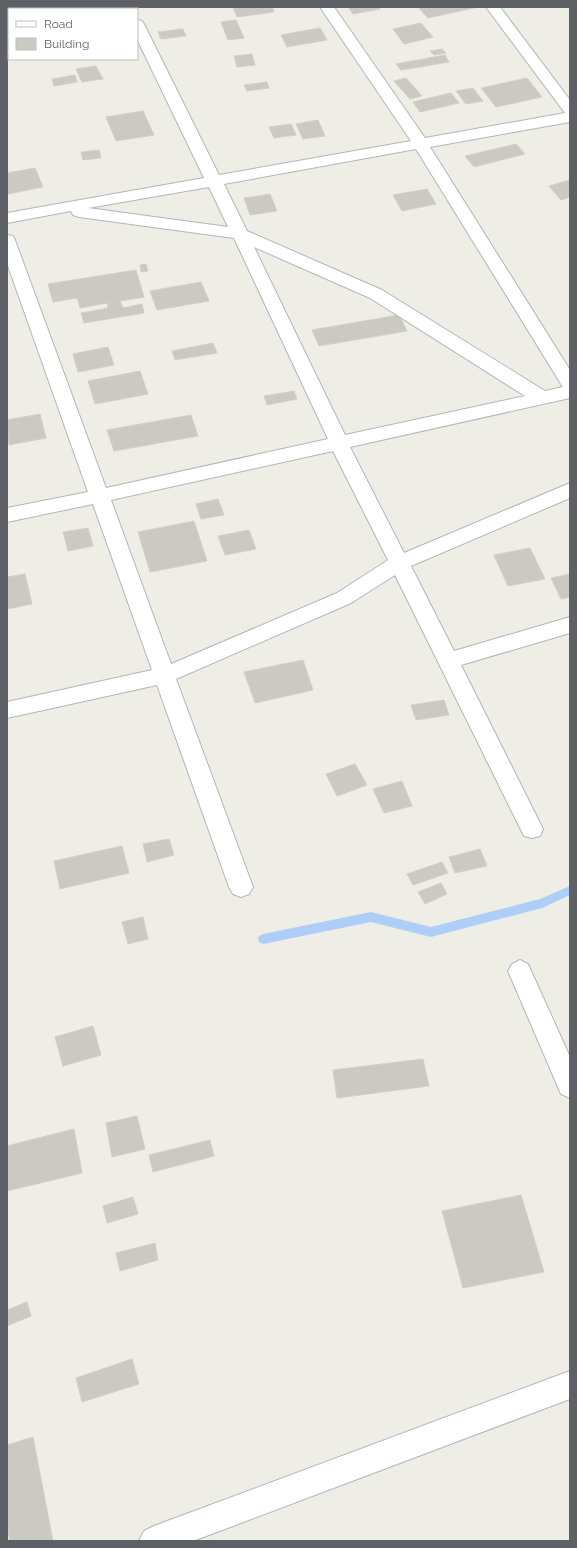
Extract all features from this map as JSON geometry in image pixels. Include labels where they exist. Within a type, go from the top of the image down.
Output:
[{"type":"street","points":[[327,7],[421,144],[570,384]]},
{"type":"street","points":[[493,7],[570,110]]},
{"type":"street","points":[[138,26],[240,234],[339,443],[532,829]]},
{"type":"street","points":[[7,218],[570,117]]},
{"type":"street","points":[[59,209],[240,234],[376,294],[542,398]]},
{"type":"street","points":[[7,240],[241,887]]},
{"type":"street","points":[[7,515],[100,496],[570,392]]},
{"type":"street","points":[[7,710],[165,675],[344,598],[399,563],[570,490]]},
{"type":"street","points":[[448,661],[570,624]]},
{"type":"street","points":[[520,971],[570,1086]]},
{"type":"street","points":[[154,1541],[570,1385]]},
{"type":"building","points":[[58,7],[85,7],[78,8]]},
{"type":"building","points":[[233,7],[272,7],[274,12],[237,17]]},
{"type":"building","points":[[348,7],[379,7],[380,9],[353,14]]},
{"type":"building","points":[[418,7],[478,7],[428,18]]},
{"type":"building","points":[[236,20],[244,38],[228,40],[221,22]]},
{"type":"building","points":[[421,23],[433,37],[404,44],[393,29]]},
{"type":"building","points":[[320,28],[327,40],[287,47],[281,35]]},
{"type":"building","points":[[183,29],[186,36],[161,39],[158,32]]},
{"type":"building","points":[[442,49],[446,53],[434,55],[430,51]]},
{"type":"building","points":[[252,54],[255,65],[237,67],[234,56]]},
{"type":"building","points":[[445,55],[449,62],[401,70],[396,64]]},
{"type":"building","points":[[96,66],[103,79],[82,82],[76,69]]},
{"type":"building","points":[[75,75],[77,82],[54,86],[52,79]]},
{"type":"building","points":[[406,78],[422,96],[410,99],[394,81]]},
{"type":"building","points":[[527,78],[542,97],[496,107],[481,88]]},
{"type":"building","points":[[267,82],[269,88],[247,91],[244,85]]},
{"type":"building","points":[[473,88],[483,101],[466,104],[456,91]]},
{"type":"building","points":[[451,93],[459,103],[420,112],[413,102]]},
{"type":"building","points":[[143,111],[154,135],[116,141],[106,117]]},
{"type":"building","points":[[318,120],[325,136],[303,139],[296,124]]},
{"type":"building","points":[[291,124],[296,135],[274,138],[269,127]]},
{"type":"building","points":[[516,144],[525,154],[474,167],[465,156]]},
{"type":"building","points":[[99,150],[101,158],[83,160],[81,152]]},
{"type":"building","points":[[35,168],[43,187],[8,194],[7,173]]},
{"type":"building","points":[[570,180],[570,197],[561,200],[549,186]]},
{"type":"building","points":[[427,189],[436,204],[402,211],[393,195]]},
{"type":"building","points":[[270,194],[277,211],[250,215],[244,198]]},
{"type":"building","points":[[146,264],[148,271],[141,272],[140,265]]},
{"type":"building","points":[[136,270],[144,297],[120,301],[123,308],[142,304],[144,313],[84,323],[81,313],[108,308],[107,303],[80,308],[77,298],[53,302],[48,284]]},
{"type":"building","points":[[201,282],[209,301],[157,310],[150,291]]},
{"type":"building","points":[[399,315],[407,331],[319,346],[312,330]]},
{"type":"building","points":[[213,343],[217,353],[175,360],[172,351]]},
{"type":"building","points":[[108,347],[114,365],[78,372],[73,354]]},
{"type":"building","points":[[140,371],[148,394],[95,404],[88,381]]},
{"type":"building","points":[[294,391],[297,399],[267,405],[264,396]]},
{"type":"building","points":[[40,414],[46,438],[9,445],[7,420]]},
{"type":"building","points":[[191,415],[198,436],[114,451],[107,430]]},
{"type":"building","points":[[218,499],[224,515],[201,519],[196,504]]},
{"type":"building","points":[[194,521],[207,561],[150,572],[138,532]]},
{"type":"building","points":[[88,528],[93,546],[68,551],[63,532]]},
{"type":"building","points":[[249,530],[256,549],[225,555],[218,536]]},
{"type":"building","points":[[530,548],[545,579],[508,586],[494,555]]},
{"type":"building","points":[[25,574],[32,604],[7,609],[7,577]]},
{"type":"building","points":[[570,574],[570,597],[561,599],[551,578]]},
{"type":"building","points":[[303,660],[313,690],[255,703],[244,672]]},
{"type":"building","points":[[444,700],[449,715],[416,720],[411,705]]},
{"type":"building","points":[[355,764],[367,785],[337,796],[326,774]]},
{"type":"building","points":[[402,781],[412,806],[384,813],[373,789]]},
{"type":"building","points":[[169,839],[174,855],[147,862],[143,844]]},
{"type":"building","points":[[122,846],[129,873],[60,889],[54,861]]},
{"type":"building","points":[[480,849],[487,866],[455,873],[449,857]]},
{"type":"building","points":[[442,862],[448,873],[413,885],[407,874]]},
{"type":"building","points":[[441,883],[447,894],[425,904],[418,892]]},
{"type":"building","points":[[143,917],[148,939],[128,944],[122,922]]},
{"type":"building","points":[[93,1026],[101,1055],[63,1066],[55,1037]]},
{"type":"building","points":[[423,1059],[429,1086],[337,1098],[333,1070]]},
{"type":"building","points":[[137,1116],[145,1149],[112,1157],[106,1123]]},
{"type":"building","points":[[74,1129],[82,1173],[7,1191],[7,1146]]},
{"type":"building","points":[[210,1140],[214,1156],[153,1172],[149,1155]]},
{"type":"building","points":[[521,1195],[544,1272],[463,1288],[442,1211]]},
{"type":"building","points":[[133,1197],[138,1214],[107,1223],[103,1206]]},
{"type":"building","points":[[155,1243],[158,1260],[120,1271],[116,1253]]},
{"type":"building","points":[[27,1302],[31,1316],[7,1326],[7,1310]]},
{"type":"building","points":[[132,1359],[139,1384],[82,1402],[76,1378]]},
{"type":"building","points":[[33,1437],[53,1541],[10,1541],[7,1527],[7,1445]]},
{"type":"waterway","points":[[263,939],[371,917],[431,932],[542,903],[570,890]]}]
